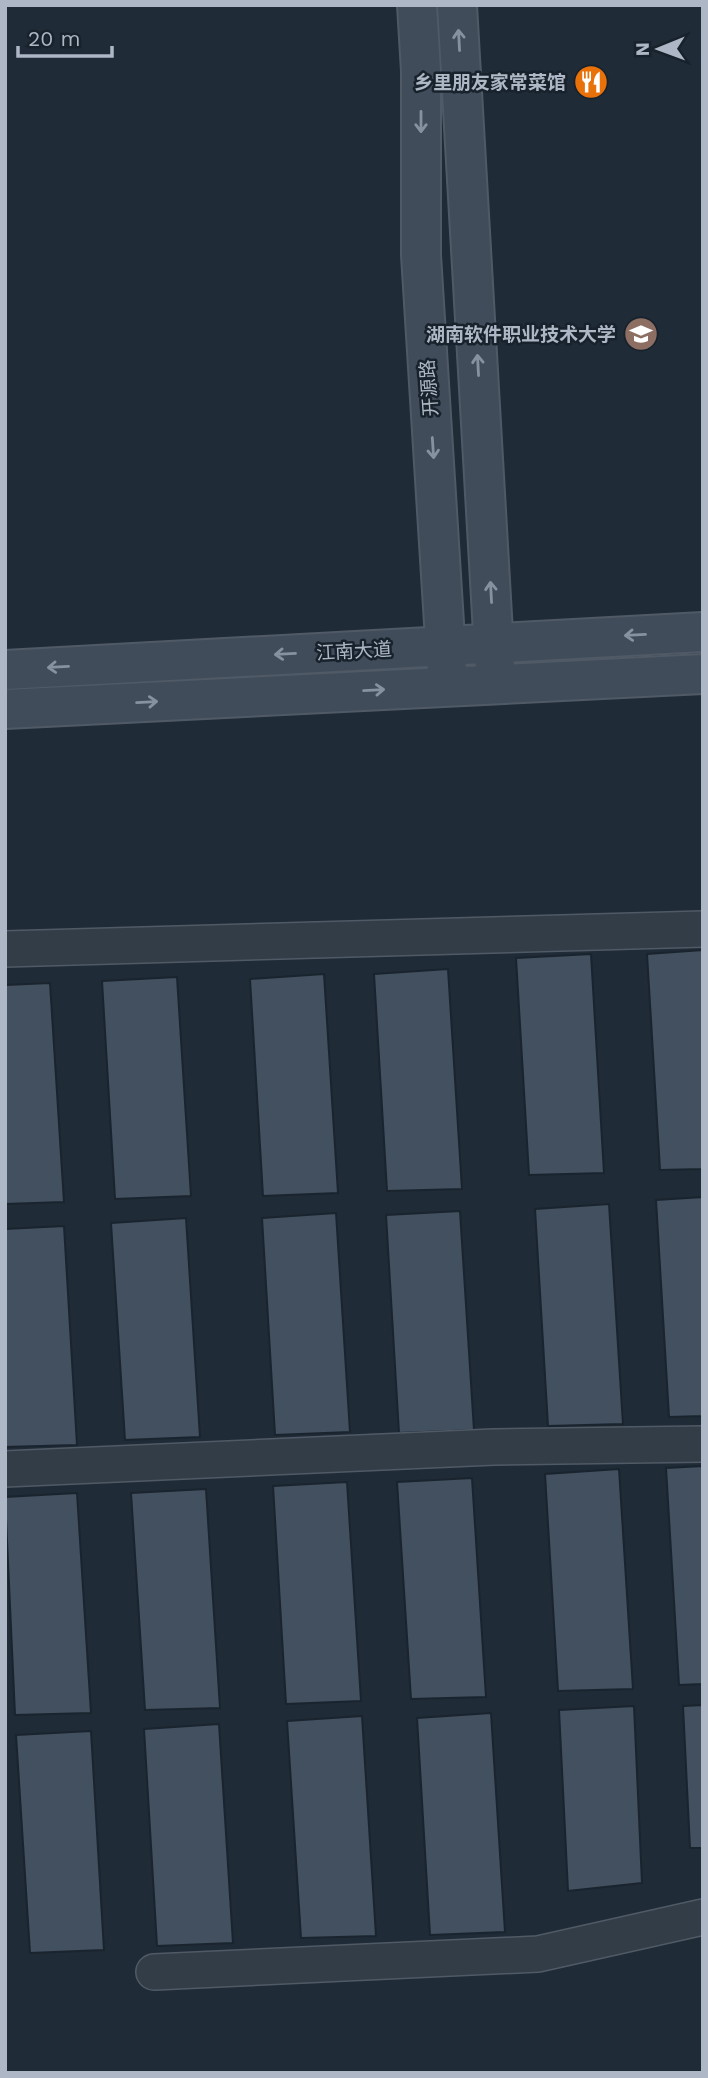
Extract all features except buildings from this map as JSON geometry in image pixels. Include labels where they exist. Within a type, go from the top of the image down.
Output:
[{"type":"main road","name":"开源路","points":[[417,5],[421,256],[448,687]]},
{"type":"main road","points":[[457,5],[496,684]]},
{"type":"main road","name":"江南大道","points":[[5,670],[703,632]]},
{"type":"main road","points":[[5,709],[703,674]]},
{"type":"street","points":[[5,949],[703,929]]},
{"type":"street","points":[[5,1469],[494,1447],[703,1444]]},
{"type":"street","points":[[154,1972],[538,1954],[703,1917]]},
{"type":"place","name":"乡里朋友家常菜馆","points":[[591,82]]},
{"type":"place","name":"湖南软件职业技术大学","points":[[641,334]]}]
